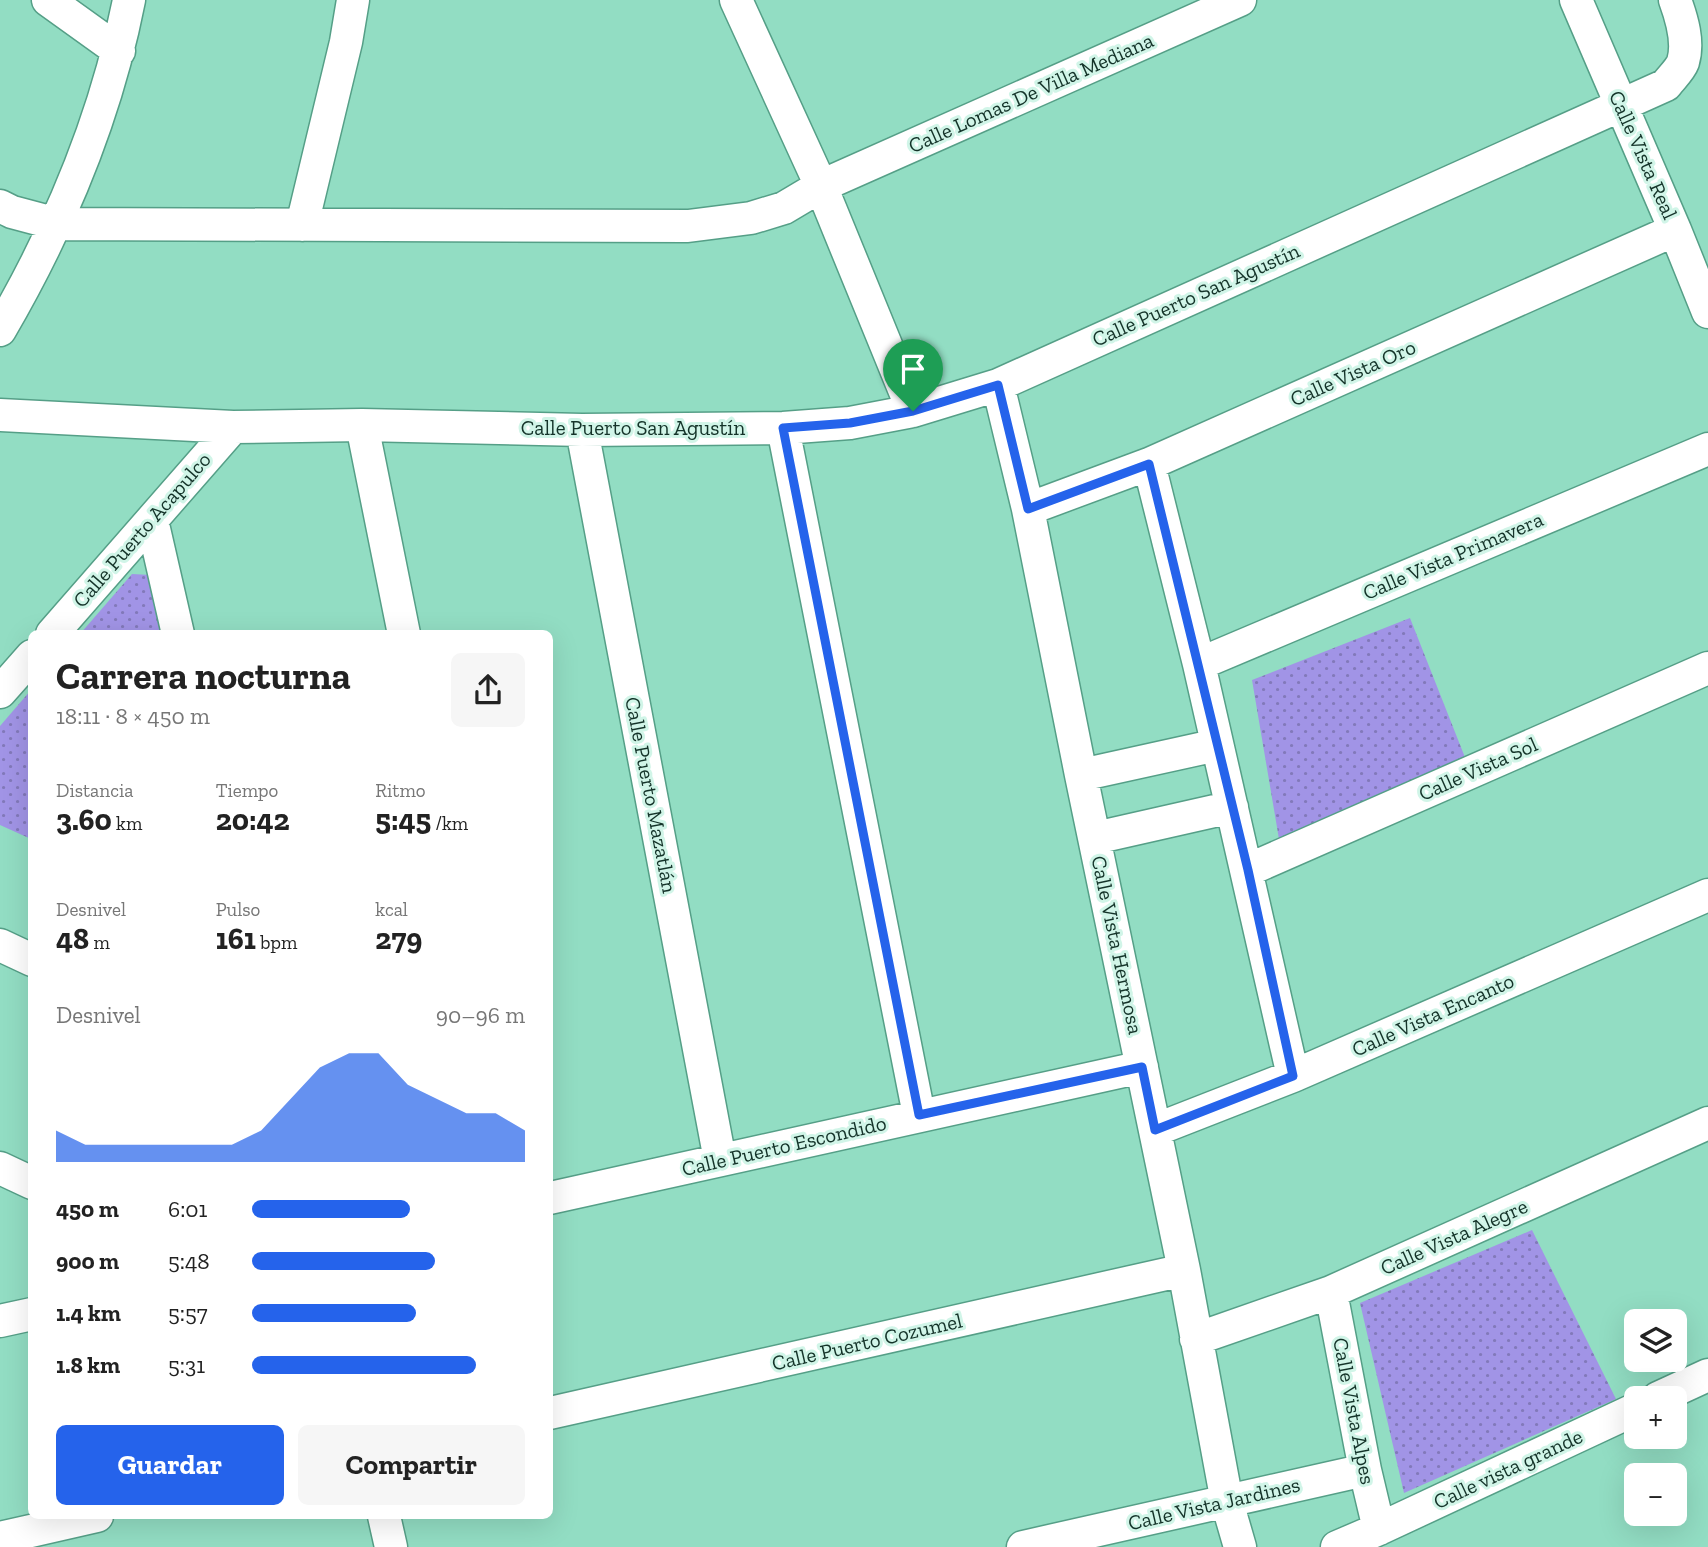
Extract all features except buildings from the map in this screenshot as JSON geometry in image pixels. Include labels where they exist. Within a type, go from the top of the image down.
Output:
[{"type":"street","points":[[48,0],[119,51]]},
{"type":"street","points":[[0,330],[57,224],[90,141],[119,51],[129,0]]},
{"type":"street","points":[[302,225],[346,42],[353,0]]},
{"type":"street","points":[[736,0],[821,186],[913,411]]},
{"type":"street","name":"Calle Lomas De Villa Mediana","points":[[0,206],[12,212],[57,224],[688,226],[751,218],[784,208],[821,186],[1240,0]]},
{"type":"street","name":"Calle Vista Real","points":[[1576,0],[1708,312]]},
{"type":"street","name":"Calle Puerto San Agustín","points":[[0,415],[233,427],[362,425],[582,430],[783,428],[850,423],[913,411],[998,385],[1666,85],[1682,64],[1685,48],[1682,20],[1675,0]]},
{"type":"street","name":"Calle Vista Oro","points":[[1028,509],[1149,464],[1675,230]]},
{"type":"street","name":"Calle Vista Hermosa","points":[[998,385],[1028,509],[1184,1270],[1227,1502],[1240,1547]]},
{"type":"street","points":[[362,425],[403,630]]},
{"type":"street","name":"Calle Puerto Acapulco","points":[[56,630],[233,427]]},
{"type":"street","points":[[783,428],[919,1115]]},
{"type":"street","name":"Calle Puerto Mazatlán","points":[[582,430],[720,1160]]},
{"type":"street","name":"Calle Vista Primavera","points":[[1199,664],[1708,449]]},
{"type":"street","points":[[1149,464],[1248,870],[1293,1076]]},
{"type":"street","points":[[152,520],[177,630]]},
{"type":"street","points":[[0,692],[28,660]]},
{"type":"street","name":"Calle Vista Sol","points":[[1248,870],[1708,668]]},
{"type":"street","points":[[1081,775],[1217,746]]},
{"type":"street","points":[[1095,838],[1232,807]]},
{"type":"street","name":"Calle Vista Encanto","points":[[1155,1130],[1293,1076],[1708,895]]},
{"type":"street","points":[[0,945],[28,958]]},
{"type":"street","name":"Calle Puerto Escondido","points":[[553,1197],[1142,1067]]},
{"type":"street","name":"Calle Vista Alegre","points":[[1196,1339],[1331,1292],[1708,1123]]},
{"type":"street","points":[[0,1168],[28,1181]]},
{"type":"street","name":"Calle Puerto Cozumel","points":[[553,1412],[1184,1270]]},
{"type":"street","name":"Calle Vista Alpes","points":[[1331,1292],[1364,1471],[1380,1530]]},
{"type":"street","points":[[0,1321],[28,1315]]},
{"type":"street","points":[[1684,1386],[1708,1375]]},
{"type":"street","name":"Calle vista grande","points":[[1337,1547],[1380,1530],[1624,1415]]},
{"type":"street","name":"Calle Vista Jardines","points":[[1023,1547],[1364,1471]]},
{"type":"street","points":[[0,1538],[84,1519]]},
{"type":"street","points":[[385,1519],[391,1547]]},
{"type":"shaded area","points":[[132,574],[151,575],[163,630],[83,630]]},
{"type":"shaded area","points":[[1410,618],[1468,765],[1280,845],[1252,680]]},
{"type":"shaded area","points":[[28,693],[28,838],[0,825],[0,726]]},
{"type":"shaded area","points":[[1532,1230],[1616,1399],[1404,1493],[1360,1303]]},
{"type":"route","points":[[998,385],[1028,509],[1149,464],[1248,870],[1293,1076],[1155,1130],[1142,1067],[919,1115],[783,428],[850,423],[913,411],[998,385]]}]
